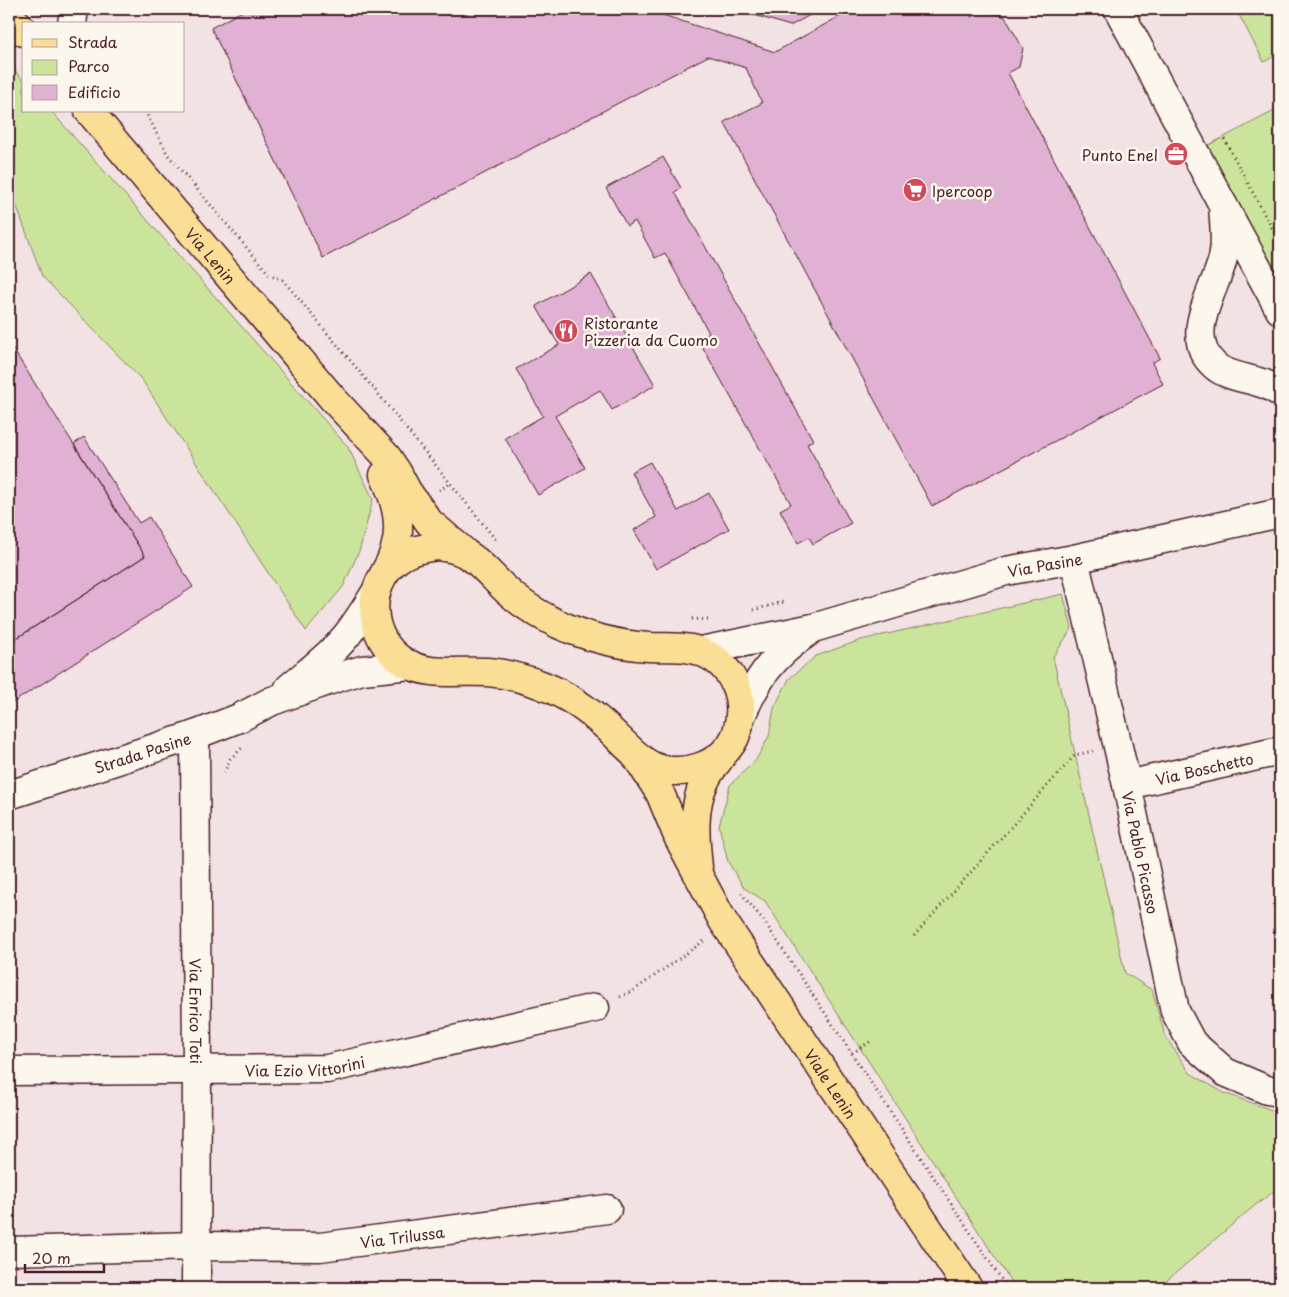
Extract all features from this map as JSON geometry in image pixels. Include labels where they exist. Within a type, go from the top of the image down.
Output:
[{"type":"main road","points":[[9,14],[22,30]]},
{"type":"main road","name":"Via Lenin","points":[[91,112],[334,399],[387,457],[429,522],[441,534],[476,560]]},
{"type":"main road","name":"Via Lenin","points":[[334,399],[369,451],[391,491],[398,523],[398,542],[393,559],[380,582]]},
{"type":"main road","points":[[699,876],[695,828],[697,809],[705,781],[736,735],[741,716],[740,695],[732,677],[718,662],[701,651],[681,647],[624,645],[591,638],[532,610],[511,595],[476,560],[458,550],[438,546],[417,549],[399,558],[380,582],[374,612],[378,632],[390,650],[405,663],[425,670],[487,672],[510,675],[535,682],[584,708],[648,764],[668,771],[689,771],[708,764],[724,752]]},
{"type":"main road","name":"Viale Lenin","points":[[632,751],[660,793],[678,839],[723,921],[968,1288]]},
{"type":"street","points":[[9,14],[13,9]]},
{"type":"street","points":[[9,14],[22,9]]},
{"type":"street","points":[[72,22],[74,9]]},
{"type":"street","points":[[1118,9],[1277,303]]},
{"type":"street","points":[[1223,205],[1225,239],[1222,261],[1202,316],[1200,333],[1204,353],[1215,366],[1236,376],[1268,385],[1280,392]]},
{"type":"street","points":[[1219,270],[1236,268],[1246,271],[1277,303]]},
{"type":"street","name":"Via Pasine","points":[[701,651],[813,628],[1006,571],[1074,559],[1280,513]]},
{"type":"street","name":"Via Pablo Picasso","points":[[1074,559],[1118,745],[1176,1011],[1192,1043],[1225,1072],[1267,1090],[1280,1092]]},
{"type":"street","points":[[272,701],[332,651],[359,619],[380,582]]},
{"type":"street","points":[[741,716],[758,680],[770,664],[784,650],[813,628]]},
{"type":"street","points":[[272,701],[362,670],[411,665]]},
{"type":"street","name":"Strada Pasine","points":[[9,795],[195,735],[239,718],[272,701]]},
{"type":"street","name":"Via Enrico Toti","points":[[195,735],[196,1288]]},
{"type":"street","name":"Via Boschetto","points":[[1127,785],[1280,752]]},
{"type":"street","name":"Via Ezio Vittorini","points":[[9,1071],[327,1069],[595,1008]]},
{"type":"street","name":"Via Trilussa","points":[[9,1251],[196,1246],[320,1247],[607,1209]]},
{"type":"path","points":[[146,112],[168,154],[269,274],[283,280],[380,395],[499,544]]},
{"type":"path","points":[[1224,139],[1280,243]]},
{"type":"path","points":[[416,504],[450,484]]},
{"type":"path","points":[[747,612],[784,602]]},
{"type":"path","points":[[690,619],[711,620]]},
{"type":"path","points":[[222,779],[230,759],[242,747],[250,743]]},
{"type":"path","points":[[914,936],[1075,755],[1118,745]]},
{"type":"path","points":[[737,888],[764,920],[1007,1288]]},
{"type":"path","points":[[595,1008],[633,991],[708,938],[717,952],[764,920]]},
{"type":"path","points":[[852,1053],[873,1040]]},
{"type":"green space","points":[[1236,9],[1280,9],[1280,53],[1264,62]]},
{"type":"green space","points":[[9,64],[22,79],[22,112],[52,112],[348,447],[373,499],[360,549],[343,587],[306,631],[142,380],[42,276],[9,185]]},
{"type":"green space","points":[[1280,108],[1280,292],[1201,149]]},
{"type":"green space","points":[[1063,594],[1072,628],[1053,657],[1125,973],[1152,990],[1165,1036],[1190,1073],[1224,1093],[1280,1113],[1280,1187],[1253,1207],[1158,1288],[1127,1286],[1122,1288],[1015,1288],[765,901],[744,888],[728,862],[719,826],[730,785],[756,760],[769,736],[774,708],[789,679],[816,656],[861,640]]},
{"type":"building","name":"Ipercoop","points":[[246,9],[645,9],[775,52],[853,9],[966,9],[971,17],[987,10],[1005,17],[1023,48],[1019,67],[1008,73],[1160,358],[1152,363],[1163,384],[932,506],[724,122],[762,103],[746,68],[708,56],[323,258],[211,28]]},
{"type":"building","points":[[735,9],[821,9],[790,26]]},
{"type":"building","points":[[663,157],[681,188],[675,192],[813,440],[807,444],[851,523],[813,544],[809,537],[798,543],[780,510],[791,504],[698,339],[709,333],[665,253],[655,258],[635,221],[627,226],[606,188]]},
{"type":"building","points":[[591,274],[655,385],[612,410],[600,390],[555,416],[585,468],[538,495],[505,438],[543,416],[516,369],[559,345],[536,306]]},
{"type":"building","points":[[9,343],[145,556],[9,643]]},
{"type":"building","points":[[84,437],[139,523],[149,517],[193,587],[9,705],[9,643],[145,556],[74,444]]},
{"type":"building","points":[[650,462],[678,511],[709,493],[729,529],[656,569],[634,530],[656,517],[631,472]]},
{"type":"place","name":"Punto Enel","points":[[1176,154]]},
{"type":"place","name":"Ipercoop","points":[[915,190]]},
{"type":"place","name":"Ristorante Pizzeria da Cuomo","points":[[566,331]]}]
